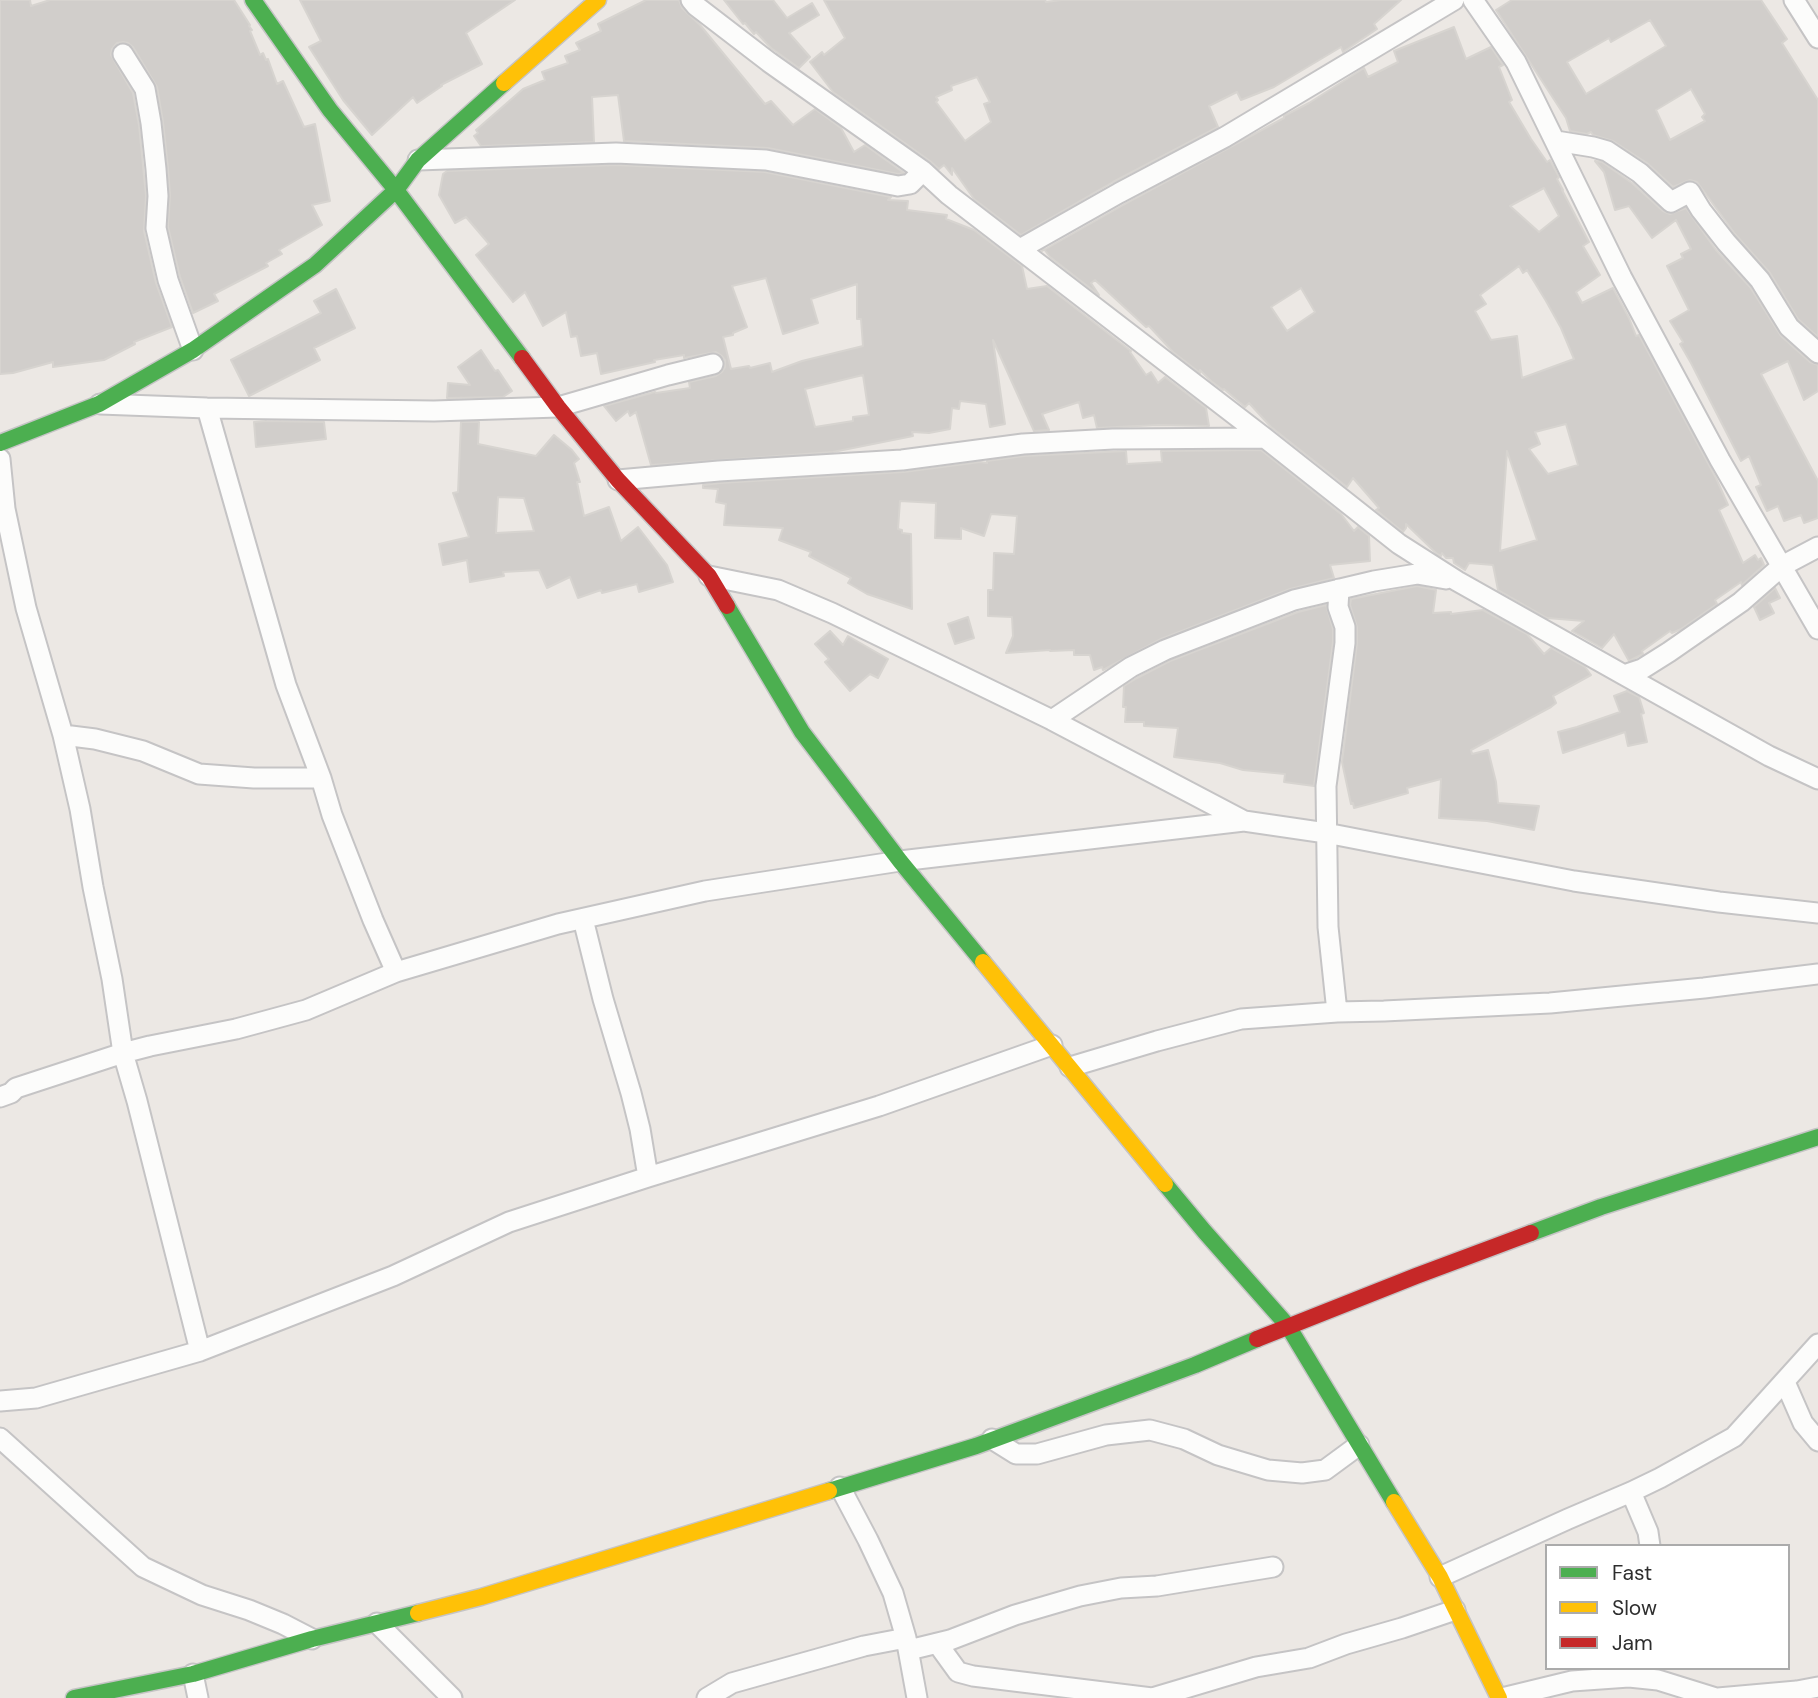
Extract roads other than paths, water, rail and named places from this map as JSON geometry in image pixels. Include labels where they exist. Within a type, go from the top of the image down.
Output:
[{"type":"street","points":[[253,0],[330,110],[396,190],[558,407],[618,480],[709,576],[802,732],[900,861],[1204,1231],[1288,1326],[1440,1577],[1501,1698],[1572,1681],[1657,1674],[1717,1698],[1818,1687]]},
{"type":"street","points":[[0,443],[99,404],[193,350],[315,265],[396,190],[418,160],[598,0]]},
{"type":"street","points":[[691,0],[769,62],[923,171],[949,195],[1399,544],[1457,582],[1624,676],[1769,756],[1818,779]]},
{"type":"street","points":[[1020,249],[1225,136],[1454,0]]},
{"type":"street","points":[[1473,0],[1516,62],[1622,278],[1720,460],[1818,629]]},
{"type":"street","points":[[1794,0],[1816,30]]},
{"type":"street","points":[[123,54],[145,89],[156,169],[156,228],[168,280],[193,350]]},
{"type":"street","points":[[1556,141],[1606,151],[1640,173],[1671,202],[1690,192],[1726,242],[1760,281],[1789,327],[1818,353]]},
{"type":"street","points":[[418,160],[616,153],[766,160],[898,186],[910,184],[923,171]]},
{"type":"street","points":[[99,404],[433,411],[558,407],[713,364]]},
{"type":"street","points":[[207,408],[286,685],[332,815],[396,972]]},
{"type":"street","points":[[618,480],[902,460],[1036,443],[1113,439],[1265,438]]},
{"type":"street","points":[[0,459],[5,509],[26,608],[63,736],[80,809],[112,979],[123,1054],[200,1351]]},
{"type":"street","points":[[1624,676],[1642,669],[1669,652],[1741,602],[1782,566],[1818,547]]},
{"type":"street","points":[[1052,720],[1131,667],[1165,650],[1294,600],[1417,574],[1457,582]]},
{"type":"street","points":[[709,576],[779,590],[832,613],[1052,720],[1244,821]]},
{"type":"street","points":[[1337,1012],[1328,927],[1326,786],[1345,643],[1345,627],[1338,607],[1339,589]]},
{"type":"street","points":[[63,736],[95,739],[143,751],[199,774],[254,778],[321,778]]},
{"type":"street","points":[[0,1097],[16,1088],[150,1046],[236,1029],[306,1010],[396,972],[558,924],[705,891],[900,861],[1244,821],[1326,833],[1574,881],[1818,913]]},
{"type":"street","points":[[583,919],[631,1093],[648,1177]]},
{"type":"street","points":[[1070,1067],[1241,1019],[1550,1003],[1818,974]]},
{"type":"street","points":[[0,1401],[36,1398],[200,1351],[393,1276],[509,1222],[879,1106],[1052,1045]]},
{"type":"street","points":[[74,1698],[193,1674],[312,1639],[481,1597],[976,1446],[1195,1366],[1416,1276],[1601,1208],[1818,1137]]},
{"type":"street","points":[[1440,1577],[1631,1492],[1734,1437],[1818,1344]]},
{"type":"street","points":[[1785,1382],[1803,1423],[1818,1441]]},
{"type":"street","points":[[992,1439],[1016,1454],[1037,1454],[1106,1435],[1150,1430],[1184,1439],[1218,1455],[1268,1470],[1302,1473],[1325,1470],[1359,1445]]},
{"type":"street","points":[[0,1438],[143,1567],[202,1595],[249,1610],[312,1639]]},
{"type":"street","points":[[840,1487],[893,1593],[907,1644],[917,1698]]},
{"type":"street","points":[[1631,1492],[1648,1532],[1650,1544]]},
{"type":"street","points":[[707,1698],[732,1683],[864,1646],[950,1640],[1015,1615],[1080,1596],[1273,1567]]},
{"type":"street","points":[[937,1643],[958,1672],[973,1676],[1152,1698],[1256,1667],[1309,1658],[1455,1610]]},
{"type":"street","points":[[377,1623],[452,1698]]},
{"type":"street","points":[[193,1674],[198,1698]]}]
